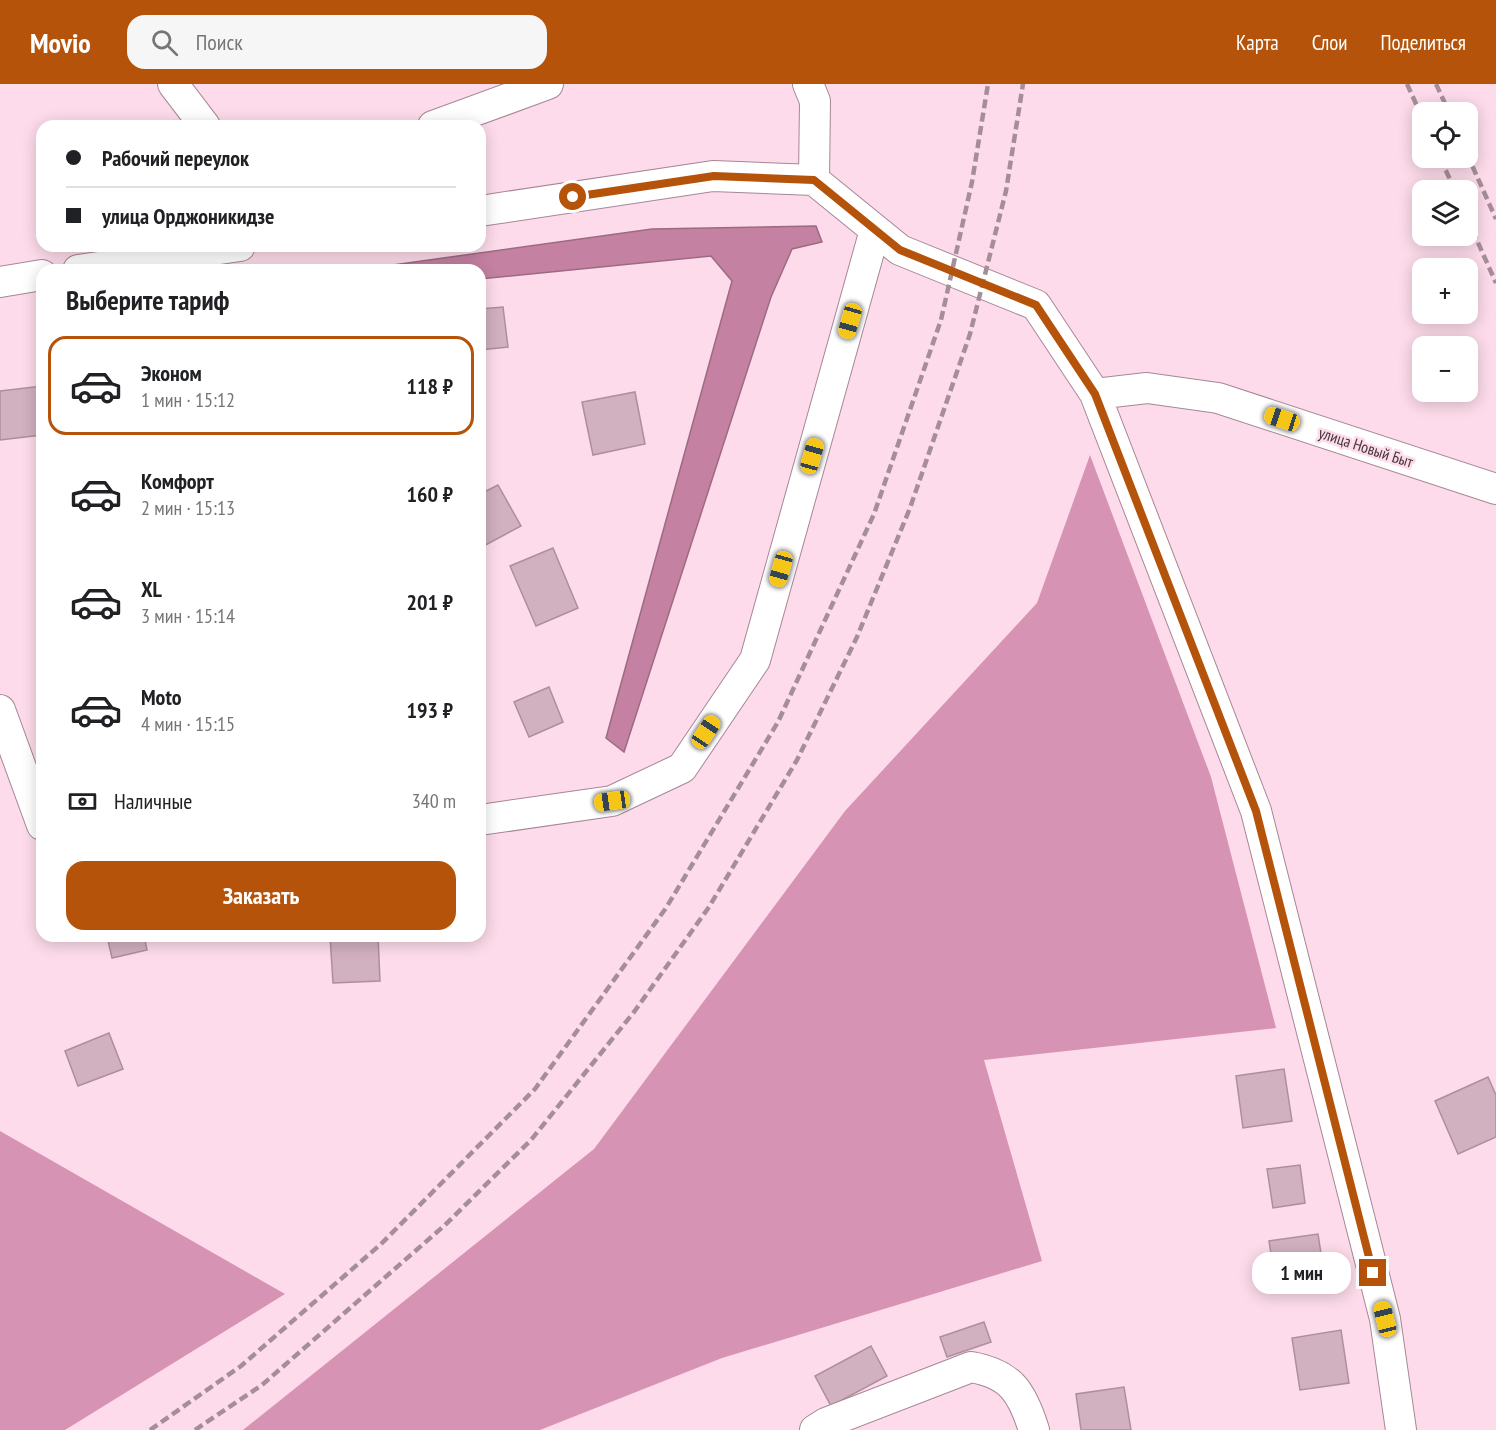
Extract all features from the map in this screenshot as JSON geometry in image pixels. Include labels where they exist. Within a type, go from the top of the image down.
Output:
[{"type":"street","points":[[173,84],[200,120]]},
{"type":"street","points":[[449,120],[548,84]]},
{"type":"street","points":[[808,84],[815,101],[814,180]]},
{"type":"street","points":[[486,210],[714,176],[814,180],[900,250],[1036,305],[1095,394],[1256,811],[1385,1319],[1401,1430]]},
{"type":"street","points":[[486,819],[612,801],[682,768],[755,660],[875,230]]},
{"type":"street","points":[[118,264],[200,252]]},
{"type":"street","points":[[0,282],[36,276]]},
{"type":"street","name":"улица Новый Быт","points":[[1095,394],[1147,388],[1218,398],[1496,489]]},
{"type":"street","points":[[0,710],[36,809]]},
{"type":"street","points":[[815,1430],[971,1367],[992,1371],[1010,1381],[1034,1430]]},
{"type":"shaded area","points":[[816,226],[822,242],[792,249],[771,297],[624,752],[606,738],[732,281],[711,256],[486,278],[486,264],[400,264],[652,229]]},
{"type":"shaded area","points":[[1090,455],[1211,777],[1276,1028],[984,1060],[1042,1261],[722,1358],[540,1430],[243,1430],[594,1149],[845,811],[1037,603]]},
{"type":"shaded area","points":[[0,1131],[285,1294],[65,1430],[0,1430]]},
{"type":"building","points":[[503,307],[508,347],[486,349],[486,308]]},
{"type":"building","points":[[36,387],[36,436],[0,440],[0,391]]},
{"type":"building","points":[[635,392],[645,444],[593,455],[582,402]]},
{"type":"building","points":[[498,485],[521,526],[486,545],[486,491]]},
{"type":"building","points":[[553,548],[578,608],[536,626],[510,566]]},
{"type":"building","points":[[549,687],[563,722],[529,737],[514,702]]},
{"type":"building","points":[[108,942],[145,942],[147,950],[112,958]]},
{"type":"building","points":[[330,942],[378,942],[380,981],[333,983]]},
{"type":"building","points":[[109,1033],[123,1069],[78,1086],[65,1051]]},
{"type":"building","points":[[1284,1069],[1292,1121],[1243,1128],[1236,1076]]},
{"type":"building","points":[[1488,1077],[1496,1095],[1496,1137],[1458,1154],[1435,1101]]},
{"type":"building","points":[[1300,1165],[1305,1203],[1273,1208],[1267,1169]]},
{"type":"building","points":[[1318,1234],[1326,1286],[1277,1293],[1269,1241]]},
{"type":"building","points":[[984,1322],[991,1342],[947,1357],[940,1337]]},
{"type":"building","points":[[1341,1330],[1349,1383],[1300,1390],[1292,1338]]},
{"type":"building","points":[[871,1346],[887,1376],[831,1406],[815,1376]]},
{"type":"building","points":[[1124,1387],[1131,1430],[1081,1430],[1076,1394]]},
{"type":"railway","points":[[150,1430],[241,1366],[381,1244],[535,1089],[666,908],[778,722],[874,514],[941,320],[972,182],[988,84]]},
{"type":"railway","points":[[195,1430],[262,1385],[445,1225],[531,1140],[634,1012],[709,907],[797,760],[857,637],[910,508],[970,334],[1006,191],[1023,84]]},
{"type":"railway","points":[[1407,84],[1415,102]]},
{"type":"railway","points":[[1436,84],[1444,102]]},
{"type":"railway","points":[[1445,168],[1450,180]]},
{"type":"railway","points":[[1473,168],[1496,219]]},
{"type":"railway","points":[[1478,243],[1496,283]]},
{"type":"route","points":[[573,197],[714,176],[814,180],[900,250],[1036,305],[1095,394],[1256,811],[1373,1273]]}]
